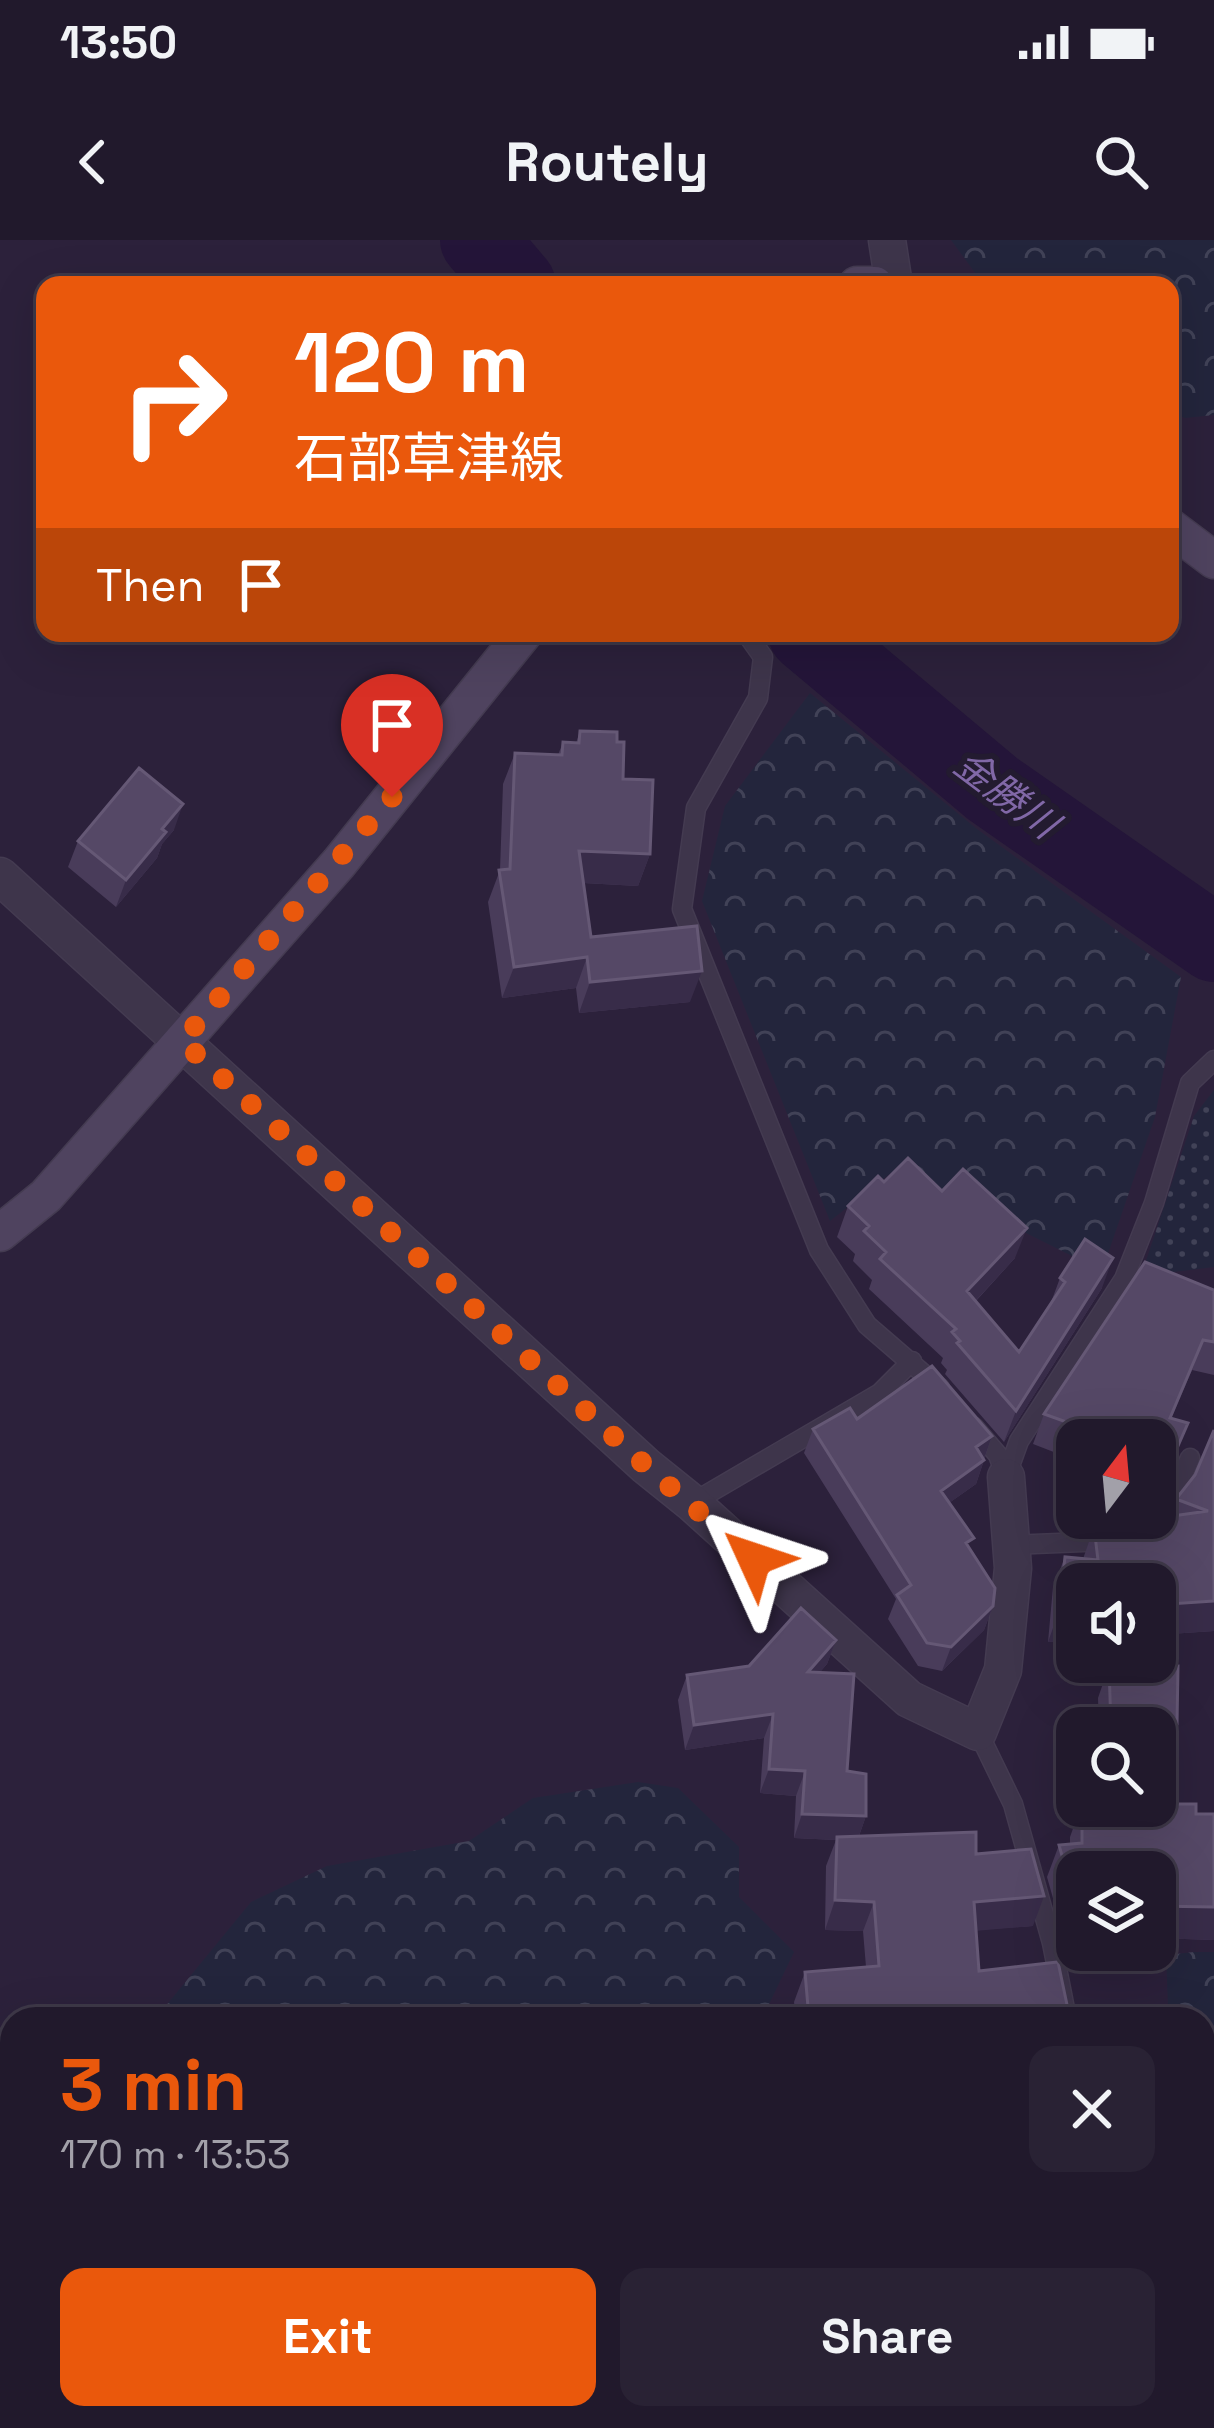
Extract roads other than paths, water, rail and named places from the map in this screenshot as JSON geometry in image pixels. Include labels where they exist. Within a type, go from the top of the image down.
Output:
[{"type":"main road","points":[[1179,534],[1214,560]]},
{"type":"main road","points":[[0,1233],[46,1196],[339,863],[517,642]]},
{"type":"street","points":[[887,240],[893,276]]},
{"type":"street","points":[[0,876],[646,1466],[909,1699],[977,1732],[1003,1670],[1013,1568],[1006,1478]]},
{"type":"lane","points":[[752,642],[763,657],[758,698],[696,808],[682,909],[819,1250],[867,1325],[912,1361],[998,1454],[1006,1478]]},
{"type":"lane","points":[[1006,1478],[1019,1441],[1124,1279],[1154,1203],[1190,1083],[1214,1060]]},
{"type":"lane","points":[[692,1503],[880,1393],[912,1361]]},
{"type":"lane","points":[[1011,1545],[1142,1537],[1172,1500],[1190,1458]]},
{"type":"lane","points":[[977,1732],[1013,1804],[1065,2007]]},
{"type":"waterway","name":"金勝川","points":[[479,240],[509,276]]},
{"type":"waterway","name":"金勝川","points":[[818,642],[993,789],[1214,943]]}]
